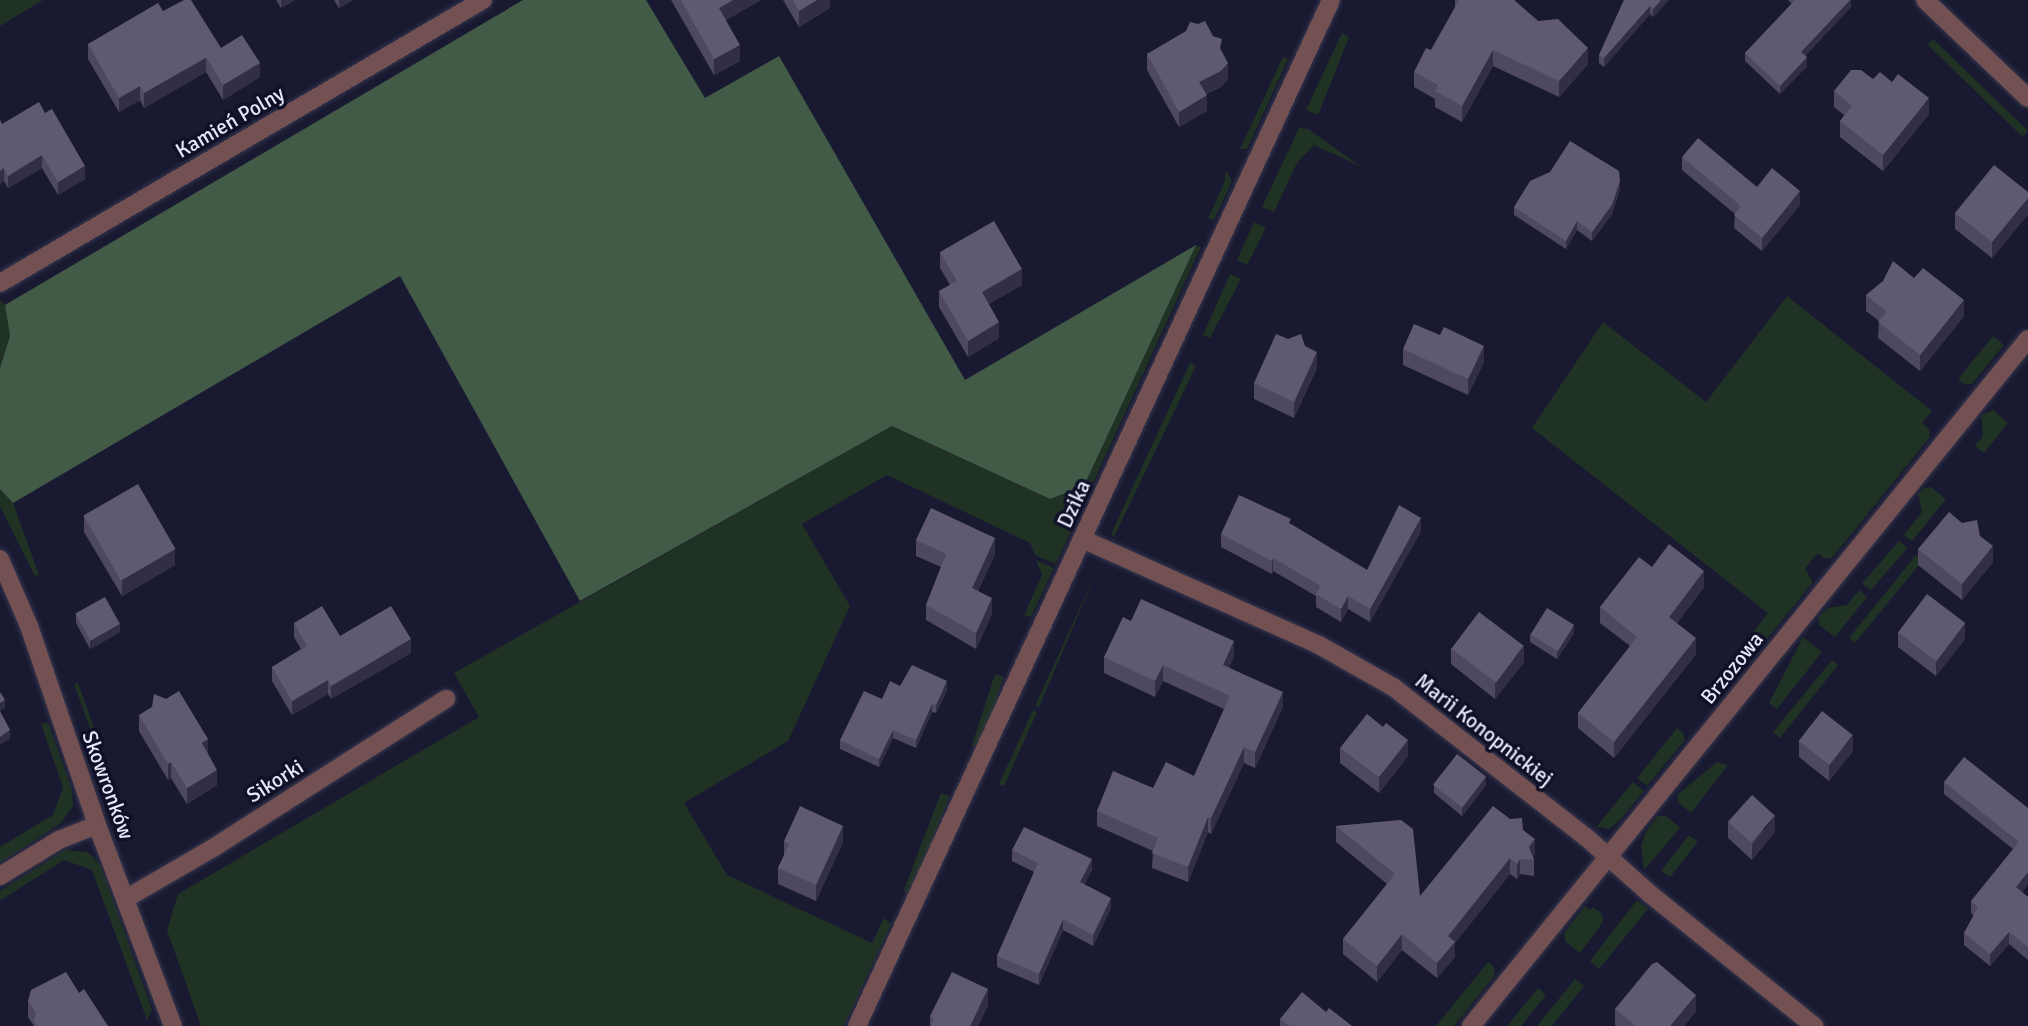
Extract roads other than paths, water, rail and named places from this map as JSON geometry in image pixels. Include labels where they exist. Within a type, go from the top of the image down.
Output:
[{"type":"street","name":"Kamień Polny","points":[[0,283],[483,0]]},
{"type":"street","name":"Dzika","points":[[857,1026],[1331,0]]},
{"type":"street","points":[[1925,0],[2028,98]]},
{"type":"street","name":"Brzozowa","points":[[1471,1026],[2028,339]]},
{"type":"street","name":"Marii Konopnickiej","points":[[1082,539],[1319,645],[1404,695],[1814,1026]]},
{"type":"street","name":"Skowronków","points":[[0,559],[29,626],[97,825],[127,898],[173,1026]]},
{"type":"street","name":"Sikorki","points":[[127,898],[213,848],[446,699]]},
{"type":"street","points":[[0,876],[59,840],[97,825]]}]
